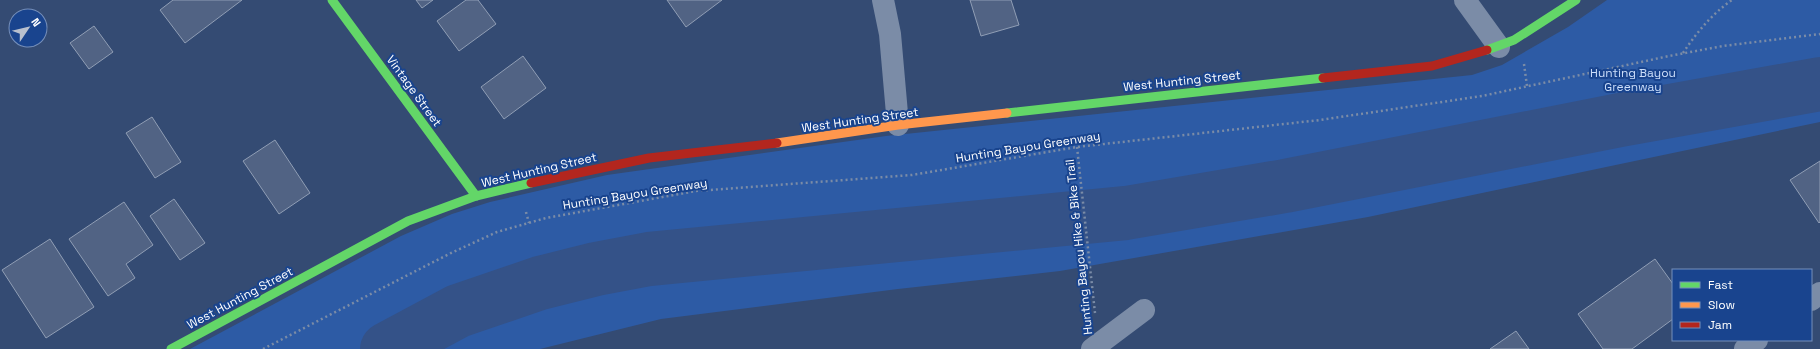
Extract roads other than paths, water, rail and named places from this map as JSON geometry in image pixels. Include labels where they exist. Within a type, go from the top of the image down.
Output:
[{"type":"street","name":"Vintage Street","points":[[332,0],[476,196]]},
{"type":"street","points":[[883,0],[890,34],[898,125]]},
{"type":"street","points":[[1465,0],[1499,47]]},
{"type":"street","name":"West Hunting Street","points":[[170,349],[408,221],[476,196],[564,175],[648,158],[790,142],[898,125],[1432,66],[1499,47],[1514,40],[1576,0]]},
{"type":"street","points":[[1812,299],[1820,293]]},
{"type":"street","points":[[1095,347],[1144,310]]},
{"type":"street","points":[[1746,349],[1756,341]]},
{"type":"waterway","points":[[387,349],[458,311],[540,283],[596,269],[649,259],[1126,213],[1285,186],[1620,120],[1820,84]]},
{"type":"park label","name":"Hunting Bayou Greenway","points":[[1633,80]]}]
